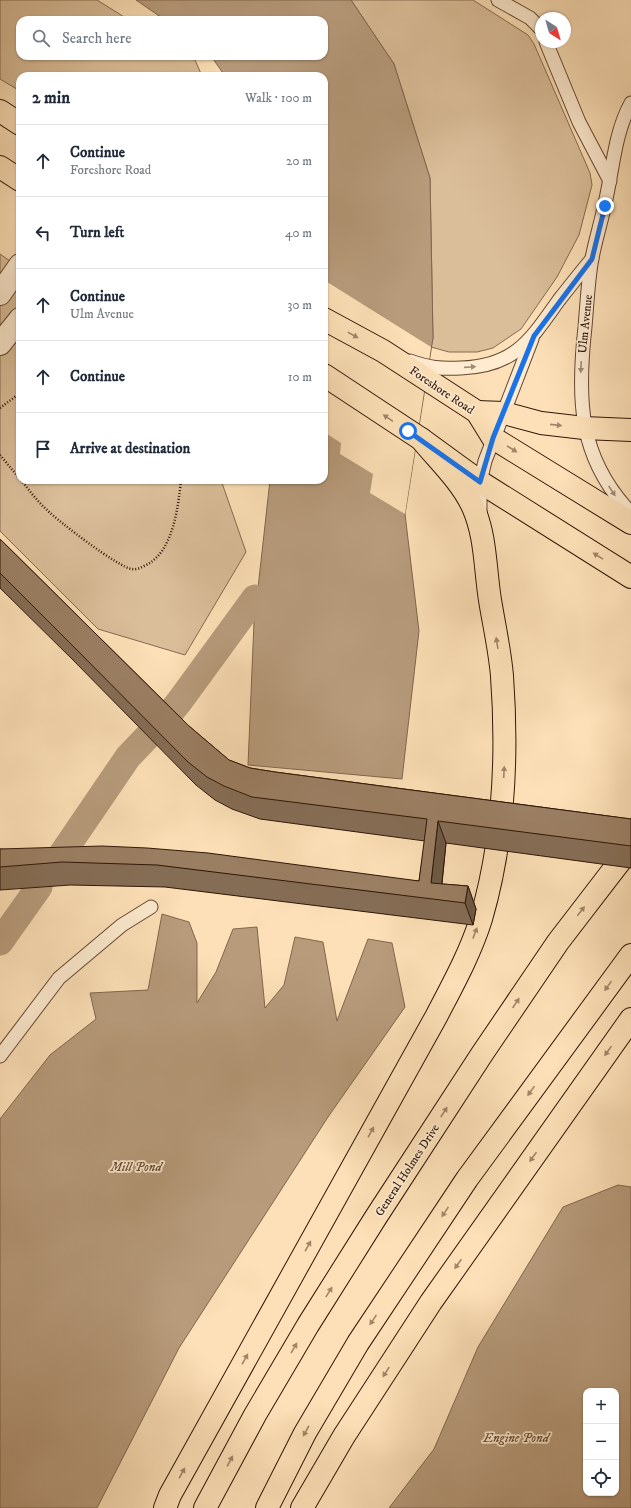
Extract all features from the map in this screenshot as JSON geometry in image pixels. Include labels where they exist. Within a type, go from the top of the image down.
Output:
[{"type":"main road","points":[[0,111],[16,121]]},
{"type":"main road","points":[[0,167],[16,177]]},
{"type":"main road","name":"Foreshore Road","points":[[328,321],[433,376],[477,412],[493,438],[631,523]]},
{"type":"main road","points":[[328,378],[480,482],[631,576]]},
{"type":"main road","points":[[477,412],[504,413],[541,423],[584,428],[631,430]]},
{"type":"main road","points":[[165,1508],[170,1495],[461,969],[480,920],[500,830],[502,811],[505,754],[502,675],[487,581],[481,528],[471,504],[460,485],[420,440]]},
{"type":"main road","name":"General Holmes Drive","points":[[205,1508],[255,1415],[308,1325],[482,1054],[558,942],[631,847]]},
{"type":"main road","points":[[267,1508],[305,1433],[358,1343],[467,1180],[631,955]]},
{"type":"main road","points":[[302,1508],[344,1436],[431,1302],[631,1020]]},
{"type":"street","points":[[0,294],[16,271]]},
{"type":"street","points":[[0,344],[16,323]]},
{"type":"lane","points":[[498,0],[530,18],[535,23]]},
{"type":"lane","points":[[548,48],[579,122],[610,181]]},
{"type":"lane","points":[[592,259],[622,120],[631,103]]},
{"type":"lane","name":"Ulm Avenue","points":[[433,376],[492,363],[518,349],[534,336],[592,259]]},
{"type":"lane","name":"Ulm Avenue","points":[[592,259],[581,365],[581,406],[584,428],[591,450],[604,478],[614,494],[631,513]]},
{"type":"lane","points":[[481,528],[480,482],[493,438],[534,336]]},
{"type":"lane","points":[[0,1056],[60,978],[94,946],[122,925],[151,907]]},
{"type":"path","points":[[0,408],[16,396]]},
{"type":"path","points":[[0,455],[16,473]]},
{"type":"path","points":[[25,484],[47,510],[88,543],[123,566],[132,570],[147,565],[158,557],[167,543],[176,512],[180,484]]},
{"type":"shaded area","points":[[0,0],[97,0],[123,16],[16,16],[16,60],[195,60],[200,72],[16,72],[16,89],[0,79]]},
{"type":"shaded area","points":[[351,0],[473,0],[528,35],[534,44],[590,173],[592,185],[579,235],[557,277],[521,329],[493,348],[477,352],[449,352],[431,347],[433,338],[430,178],[394,64]]},
{"type":"shaded area","points":[[0,254],[16,265],[16,484],[222,484],[246,552],[185,655],[98,629],[0,531]]},
{"type":"water","points":[[136,0],[351,0],[394,64],[430,178],[433,338],[405,514],[419,631],[402,779],[248,765],[255,598],[258,588],[270,484],[328,484],[328,72],[222,72],[214,60],[328,60],[328,16],[159,16]]},
{"type":"water","name":"Mill Pond","points":[[162,914],[189,922],[197,943],[197,1003],[216,972],[233,929],[257,927],[265,1008],[284,985],[295,937],[323,942],[337,1021],[368,939],[392,943],[405,1007],[328,1117],[179,1348],[97,1508],[0,1508],[0,1119],[50,1055],[96,1019],[90,993],[148,990]]},
{"type":"water","name":"Engine Pond","points":[[618,1185],[631,1187],[631,1508],[389,1508],[434,1449],[478,1347],[563,1207]]},
{"type":"pier","points":[[328,283],[431,347],[405,514],[370,493],[373,474],[340,454],[341,443],[328,435]]},
{"type":"building","points":[[0,539],[189,726],[229,760],[250,768],[275,772],[631,819],[631,846],[438,821],[431,883],[468,886],[465,903],[157,865],[62,862],[0,867],[0,849],[102,846],[208,853],[419,881],[427,819],[252,797],[224,786],[207,777],[188,762],[0,573]]},
{"type":"waterway","points":[[166,718],[255,598]]},
{"type":"waterway","points":[[51,870],[128,757],[148,736]]},
{"type":"waterway","points":[[0,942],[39,887]]},
{"type":"route","points":[[408,431],[480,482],[485,460],[493,438],[504,413],[519,370],[534,336],[592,259],[605,206]]}]
